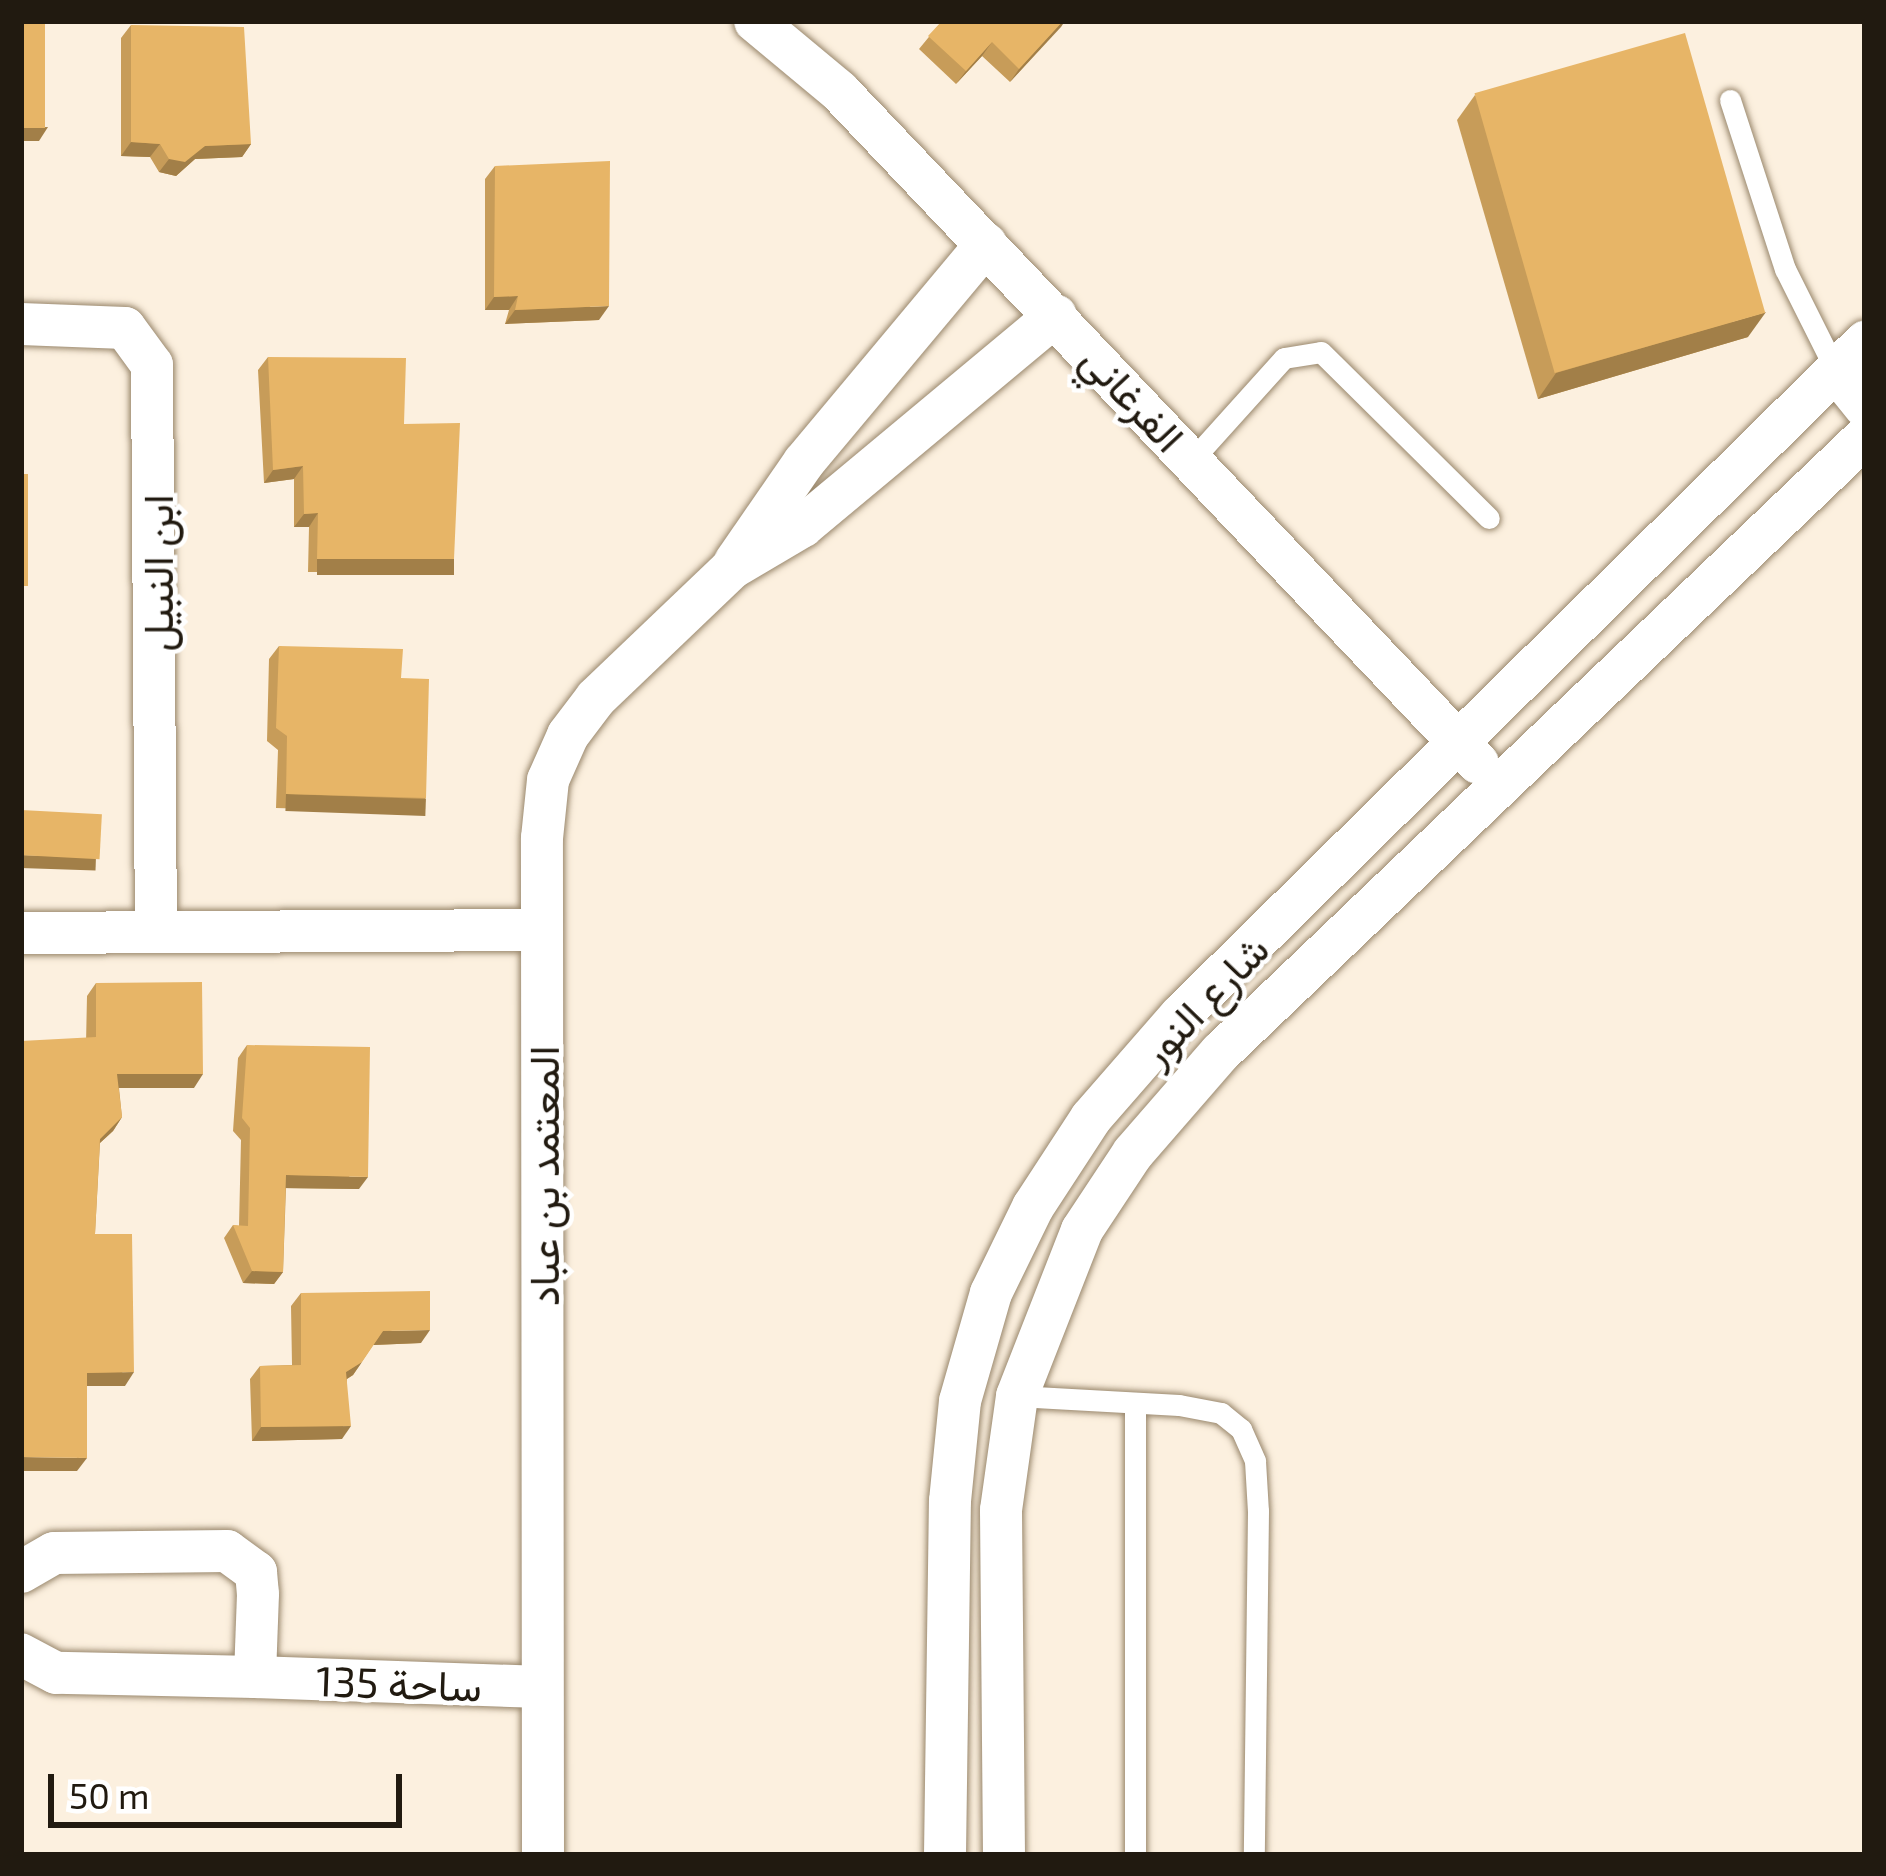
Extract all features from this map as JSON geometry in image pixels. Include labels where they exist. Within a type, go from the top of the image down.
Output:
[{"type":"street","name":"الفرغاني","points":[[755,21],[839,91],[1056,314],[1457,744],[1501,784]]},
{"type":"street","name":"المعتمد بن عباد","points":[[543,1855],[542,931],[548,780],[568,735],[596,698],[732,568],[804,462],[986,244]]},
{"type":"street","name":"المعتمد بن عباد","points":[[732,568],[803,526],[1056,314]]},
{"type":"street","name":"ابن النبيل","points":[[21,324],[125,328],[152,365],[156,932]]},
{"type":"street","points":[[1850,357],[1865,407]]},
{"type":"street","name":"شارع النور","points":[[945,1855],[950,1501],[960,1401],[991,1293],[1033,1207],[1106,1100],[1180,1015],[1850,357]]},
{"type":"street","name":"شارع النور","points":[[1004,1855],[1000,1510],[1017,1396],[1082,1230],[1133,1154],[1220,1053],[1865,437]]},
{"type":"street","points":[[21,933],[542,931]]},
{"type":"street","name":"ساحة 135","points":[[21,1572],[54,1553],[207,1551],[243,1558],[256,1572],[255,1677]]},
{"type":"street","name":"ساحة 135","points":[[21,1654],[56,1673],[542,1687]]},
{"type":"lane","points":[[1730,100],[1785,269],[1850,357]]},
{"type":"lane","points":[[1192,460],[1284,358],[1298,352],[1321,352],[1489,518]]},
{"type":"lane","points":[[1017,1396],[1222,1413],[1241,1429],[1255,1461],[1254,1855]]},
{"type":"lane","points":[[1135,1403],[1135,1855]]},
{"type":"building","points":[[21,21],[45,21],[45,128],[21,128]]},
{"type":"building","points":[[942,21],[1063,21],[1019,69],[992,42],[966,71],[928,36]]},
{"type":"building","points":[[131,25],[244,27],[251,144],[205,146],[185,162],[169,159],[160,144],[131,142]]},
{"type":"building","points":[[1685,33],[1765,313],[1555,373],[1474,93]]},
{"type":"building","points":[[610,161],[609,306],[515,310],[518,296],[494,297],[495,166]]},
{"type":"building","points":[[268,357],[406,358],[404,424],[460,423],[454,559],[317,559],[318,513],[304,514],[303,466],[273,470]]},
{"type":"building","points":[[21,474],[28,474],[28,586],[21,586]]},
{"type":"building","points":[[279,646],[403,649],[401,678],[429,679],[426,798],[286,794],[287,736],[276,728]]},
{"type":"building","points":[[21,810],[102,814],[100,859],[21,855]]},
{"type":"building","points":[[202,982],[203,1074],[117,1074],[122,1117],[100,1139],[95,1234],[132,1234],[134,1372],[87,1373],[87,1458],[21,1457],[21,1041],[96,1037],[96,983]]},
{"type":"building","points":[[247,1045],[370,1047],[368,1177],[286,1175],[283,1272],[252,1271],[233,1225],[248,1226],[250,1128],[242,1118]]},
{"type":"building","points":[[430,1291],[430,1330],[383,1331],[362,1362],[346,1372],[351,1426],[261,1427],[260,1366],[301,1365],[301,1293]]}]
